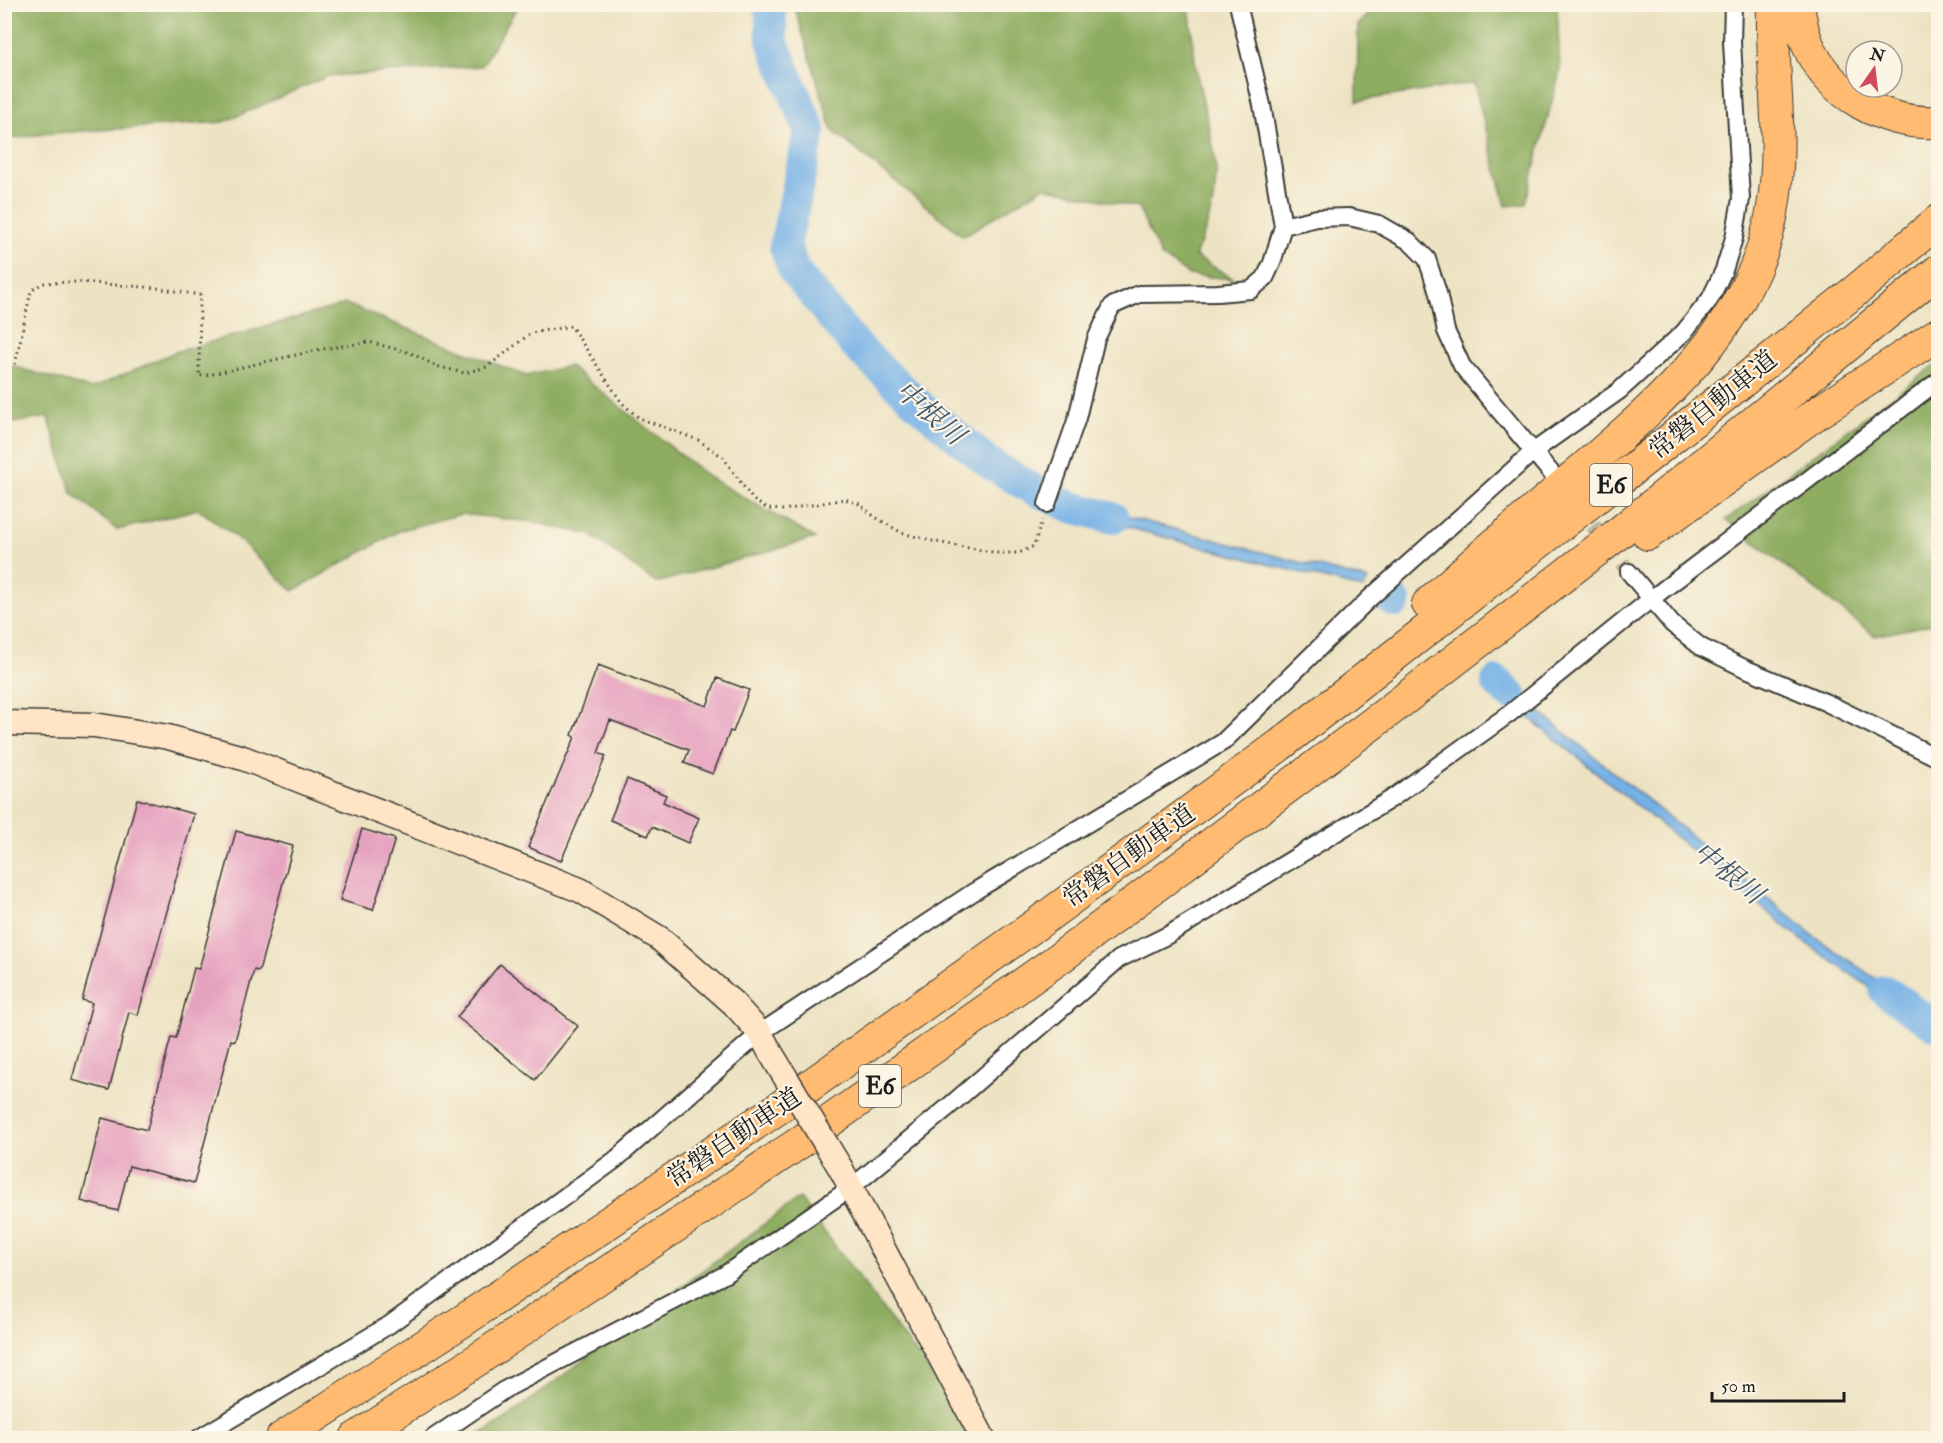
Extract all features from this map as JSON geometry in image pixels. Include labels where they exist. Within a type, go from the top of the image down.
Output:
[{"type":"highway","points":[[1280,745],[1472,563],[1639,420],[1697,359],[1729,319],[1747,288],[1759,260],[1772,214],[1776,187],[1778,137],[1772,29],[1773,4]]},
{"type":"highway","points":[[1798,4],[1801,25],[1808,46],[1824,71],[1845,93],[1869,109],[1894,118],[1920,123],[1938,122]]},
{"type":"highway","name":"常磐自動車道","points":[[282,1438],[464,1320],[777,1109],[1034,926],[1280,745],[1680,431],[1859,288],[1938,221]]},
{"type":"highway","name":"常磐自動車道","points":[[356,1438],[480,1358],[799,1143],[1061,957],[1389,711],[1616,536],[1938,271]]},
{"type":"highway","points":[[1389,711],[1626,550],[1820,411],[1938,334]]},
{"type":"street","points":[[1050,496],[1077,418],[1096,339],[1112,306],[1139,294],[1218,293],[1251,290],[1265,278],[1272,263],[1283,226],[1262,105],[1238,4]]},
{"type":"street","points":[[199,1438],[389,1325],[615,1160],[765,1041],[975,891],[1223,742],[1370,598],[1534,451],[1619,391],[1684,332],[1710,299],[1724,270],[1734,238],[1742,199],[1732,42],[1733,4]]},
{"type":"street","points":[[1283,226],[1317,218],[1349,217],[1379,224],[1409,241],[1427,260],[1438,293],[1446,331],[1462,366],[1553,475]]},
{"type":"street","points":[[433,1438],[504,1390],[724,1275],[846,1178],[947,1108],[1119,959],[1168,935],[1391,799],[1527,700],[1651,599],[1938,381]]},
{"type":"street","points":[[1629,572],[1671,624],[1701,647],[1827,703],[1938,758]]},
{"type":"street","points":[[4,723],[94,725],[168,737],[233,755],[580,890],[659,938],[733,1003],[765,1041],[846,1178],[984,1438]]},
{"type":"path","points":[[4,362],[15,365],[31,291],[43,283],[90,283],[157,288],[200,295],[199,376],[322,349],[369,342],[411,353],[436,366],[464,373],[487,367],[531,333],[571,326],[622,403],[639,418],[698,440],[723,457],[753,500],[768,509],[783,510],[845,498],[859,504],[875,517],[902,533],[936,542],[998,553],[1019,553],[1034,546],[1050,496]]},
{"type":"green space","points":[[519,4],[482,66],[328,76],[224,122],[53,133],[5,139],[5,5]]},
{"type":"green space","points":[[794,5],[1189,5],[1199,84],[1216,171],[1211,209],[1195,256],[1234,279],[1189,275],[1161,256],[1138,208],[1044,187],[963,236],[832,130]]},
{"type":"green space","points":[[1378,5],[1557,5],[1560,71],[1525,204],[1506,206],[1474,83],[1357,101],[1358,25]]},
{"type":"green space","points":[[346,304],[526,376],[569,366],[710,478],[815,538],[656,583],[591,535],[533,522],[462,514],[401,530],[293,591],[236,537],[198,509],[117,530],[72,493],[48,417],[5,424],[5,364],[91,389],[175,352]]},
{"type":"green space","points":[[1938,363],[1938,623],[1875,636],[1726,520]]},
{"type":"green space","points":[[799,1198],[980,1438],[474,1438],[505,1419]]},
{"type":"water","points":[[1074,502],[1368,580],[1363,589],[1103,521],[1069,511]]},
{"type":"water","points":[[1531,705],[1814,936],[1922,1011],[1917,1020],[1807,944],[1522,712]]},
{"type":"building","points":[[598,665],[707,706],[717,678],[749,690],[733,732],[730,731],[713,774],[684,763],[689,750],[610,720],[598,753],[606,756],[561,861],[528,847],[575,737],[572,735]]},
{"type":"building","points":[[627,779],[666,795],[663,802],[699,818],[688,843],[652,827],[648,836],[610,820]]},
{"type":"building","points":[[137,799],[194,814],[138,1015],[129,1012],[109,1090],[72,1080],[92,1003],[82,1000]]},
{"type":"building","points":[[362,829],[395,839],[373,910],[340,900]]},
{"type":"building","points":[[236,831],[293,846],[259,971],[254,970],[235,1041],[231,1040],[194,1183],[129,1166],[118,1211],[81,1201],[102,1118],[147,1130],[171,1037],[176,1038],[194,968],[199,969]]},
{"type":"building","points":[[500,964],[578,1026],[535,1080],[457,1017]]},
{"type":"waterway","name":"中根川","points":[[770,4],[772,41],[810,130],[785,246],[794,271],[856,346],[920,406],[989,463],[1036,491],[1072,507],[1113,518]]},
{"type":"waterway","name":"中根川","points":[[1388,597],[1395,602]]},
{"type":"waterway","name":"中根川","points":[[1497,682],[1511,695]]},
{"type":"waterway","name":"中根川","points":[[1885,991],[1938,1026]]},
{"type":"tunnel","points":[[1578,506],[1629,572]]}]
